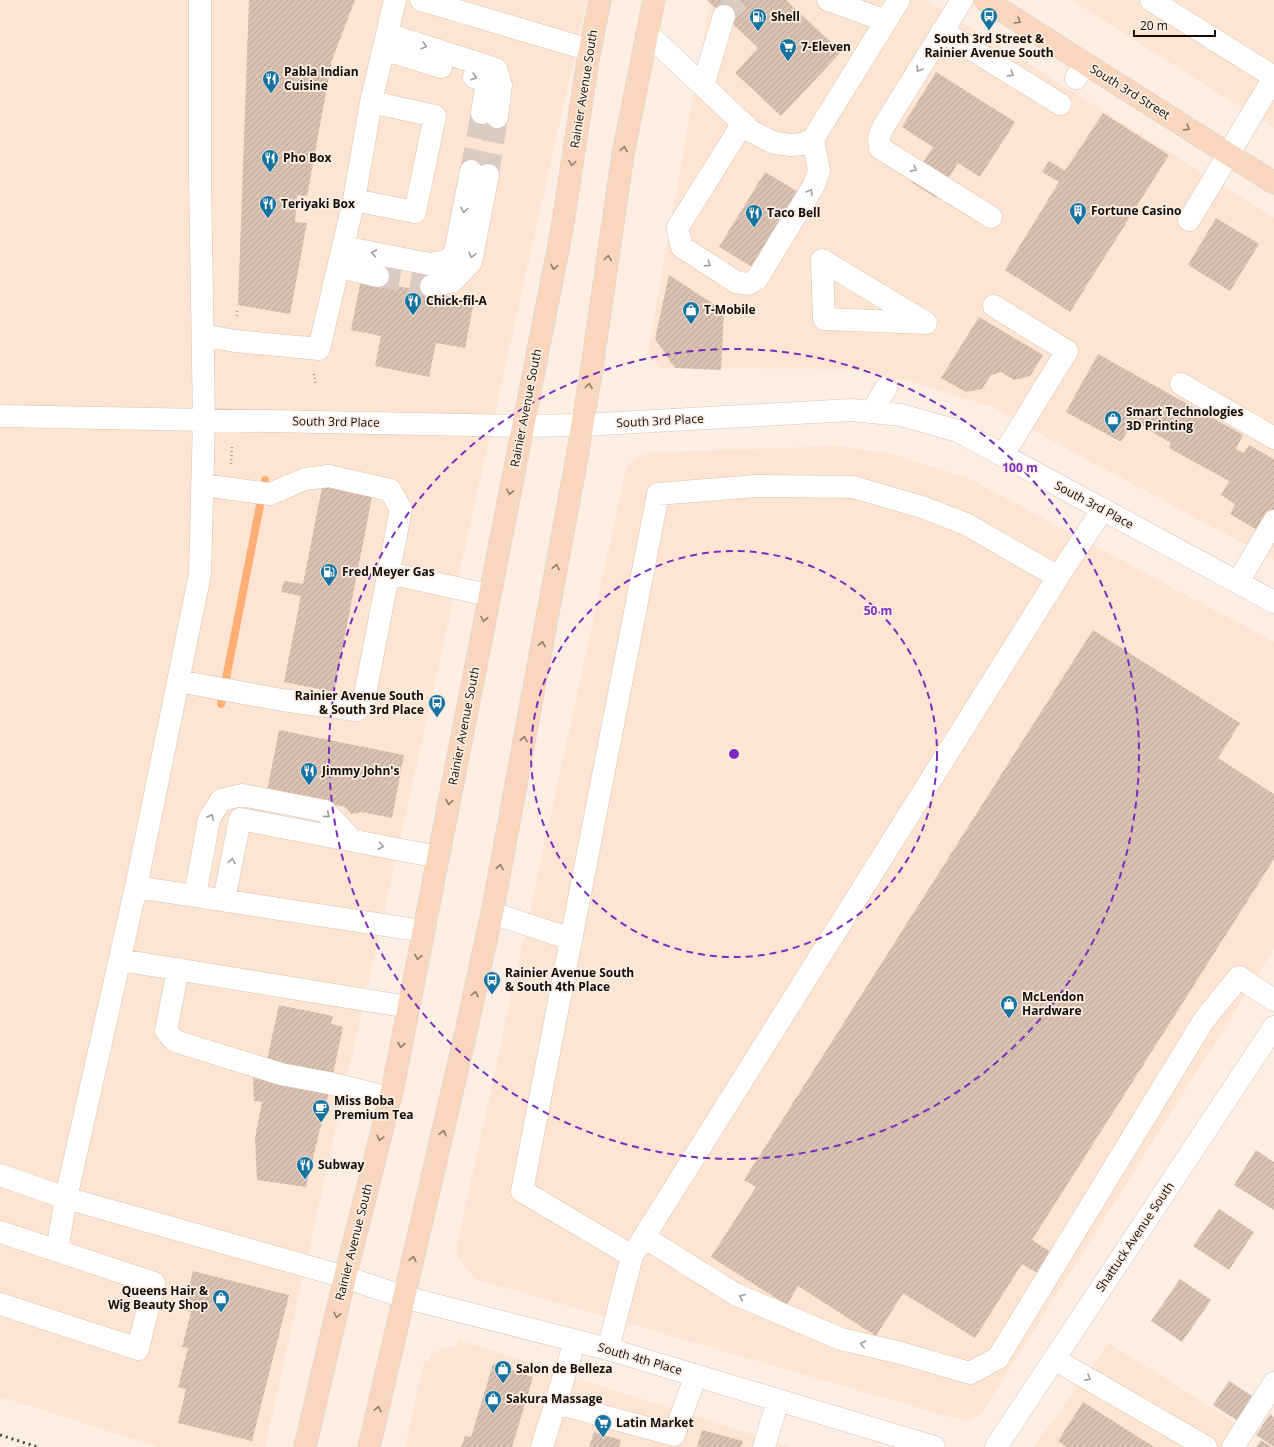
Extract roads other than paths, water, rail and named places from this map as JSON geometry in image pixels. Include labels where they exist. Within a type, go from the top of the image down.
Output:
[{"type":"main road","name":"Rainier Avenue South","points":[[305,1447],[345,1277],[390,1098],[562,229],[590,50],[600,0]]},
{"type":"main road","points":[[369,1447],[468,1025],[492,913],[583,425],[623,154],[654,0]]},
{"type":"main road","name":"South 3rd Street","points":[[985,0],[1081,70],[1228,154],[1274,183]]},
{"type":"street","points":[[57,1251],[66,1198],[136,887],[200,574],[204,420],[200,179],[200,0]]},
{"type":"street","points":[[203,335],[235,341],[320,349],[354,200],[371,102],[395,0]]},
{"type":"street","points":[[421,0],[590,50]]},
{"type":"street","points":[[828,0],[886,21]]},
{"type":"street","points":[[647,33],[751,131],[774,143],[791,145],[802,144],[813,139],[899,0]]},
{"type":"street","points":[[962,0],[882,129],[879,138],[880,148],[991,217]]},
{"type":"street","points":[[1150,0],[1274,78],[1189,220]]},
{"type":"street","points":[[703,85],[724,16]]},
{"type":"street","points":[[942,31],[1060,104]]},
{"type":"street","points":[[385,41],[487,81],[490,115]]},
{"type":"street","points":[[354,200],[415,212],[435,116],[371,102]]},
{"type":"street","points":[[743,123],[678,227],[677,232],[681,239],[682,247],[736,282],[748,284],[757,279],[814,185],[819,171],[813,139]]},
{"type":"street","points":[[341,257],[429,264],[447,261],[455,253],[479,173],[470,262],[453,281],[431,286]]},
{"type":"street","points":[[341,257],[378,276]]},
{"type":"street","points":[[822,260],[893,304],[926,323],[824,319],[822,260]]},
{"type":"street","points":[[994,306],[1067,351],[1003,455]]},
{"type":"street","points":[[1181,384],[1274,438]]},
{"type":"street","points":[[872,412],[886,388]]},
{"type":"street","name":"South 3rd Place","points":[[0,416],[522,426],[583,425],[851,410],[901,415],[958,431],[1274,602]]},
{"type":"street","points":[[178,681],[282,700],[356,710],[363,704],[401,509],[390,490],[329,476],[305,479],[270,494],[202,485]]},
{"type":"street","points":[[632,1256],[522,1191],[658,494],[756,486],[853,487],[922,507],[966,524],[1058,577]]},
{"type":"street","points":[[608,1349],[632,1256],[1102,509]]},
{"type":"street","points":[[1238,582],[1274,521]]},
{"type":"street","points":[[388,573],[489,595]]},
{"type":"street","points":[[195,896],[209,819],[221,800],[242,795],[325,811],[352,840]]},
{"type":"street","points":[[224,900],[240,820],[438,857]]},
{"type":"street","points":[[136,887],[423,931]]},
{"type":"street","points":[[492,913],[571,939]]},
{"type":"street","points":[[120,960],[408,1007]]},
{"type":"street","points":[[178,970],[166,1031],[175,1041],[281,1074],[329,1083],[390,1098]]},
{"type":"street","points":[[644,1237],[735,1294],[841,1339],[900,1353],[970,1373],[998,1358],[1204,1020],[1239,977],[1274,1000]]},
{"type":"street","name":"Shattuck Avenue South","points":[[996,1447],[1274,1027]]},
{"type":"street","name":"South 4th Place","points":[[0,1175],[66,1198],[345,1277],[404,1297],[608,1349],[934,1447]]},
{"type":"street","points":[[0,1232],[154,1283],[138,1349],[0,1304]]},
{"type":"street","points":[[542,1447],[575,1341]]},
{"type":"street","points":[[1054,1359],[1206,1447]]},
{"type":"street","points":[[556,1403],[674,1435],[696,1375]]},
{"type":"street","points":[[1233,1447],[1274,1383]]},
{"type":"street","points":[[764,1447],[778,1400]]},
{"type":"waterway","points":[[221,704],[265,480]]},
{"type":"tunnel","points":[[724,16],[739,0]]},
{"type":"tunnel","points":[[471,171],[482,113]]},
{"type":"tunnel","points":[[488,175],[497,117]]},
{"type":"tunnel","points":[[378,276],[431,286]]},
{"type":"railway","points":[[0,1435],[38,1447]]},
{"type":"place","name":"South 3rd Street & Rainier Avenue South","points":[[989,31]]},
{"type":"place","name":"Shell","points":[[758,32]]},
{"type":"place","name":"7-Eleven","points":[[788,62]]},
{"type":"place","name":"Pabla Indian Cuisine","points":[[271,94]]},
{"type":"place","name":"Pho Box","points":[[270,173]]},
{"type":"place","name":"Teriyaki Box","points":[[268,219]]},
{"type":"place","name":"Fortune Casino","points":[[1078,226]]},
{"type":"place","name":"Taco Bell","points":[[754,228]]},
{"type":"place","name":"Chick-fil-A","points":[[413,316]]},
{"type":"place","name":"T-Mobile","points":[[691,325]]},
{"type":"place","name":"Smart Technologies 3D Printing","points":[[1113,434]]},
{"type":"place","name":"Fred Meyer Gas","points":[[329,587]]},
{"type":"place","name":"Rainier Avenue South & South 3rd Place","points":[[437,718]]},
{"type":"place","name":"Jimmy John's","points":[[309,786]]},
{"type":"place","name":"Rainier Avenue South & South 4th Place","points":[[492,995]]},
{"type":"place","name":"McLendon Hardware","points":[[1009,1019]]},
{"type":"place","name":"Miss Boba Premium Tea","points":[[321,1123]]},
{"type":"place","name":"Subway","points":[[305,1180]]},
{"type":"place","name":"Queens Hair & Wig Beauty Shop","points":[[221,1313]]},
{"type":"place","name":"Salon de Belleza","points":[[503,1384]]},
{"type":"place","name":"Sakura Massage","points":[[493,1414]]},
{"type":"place","name":"Latin Market","points":[[603,1438]]}]
